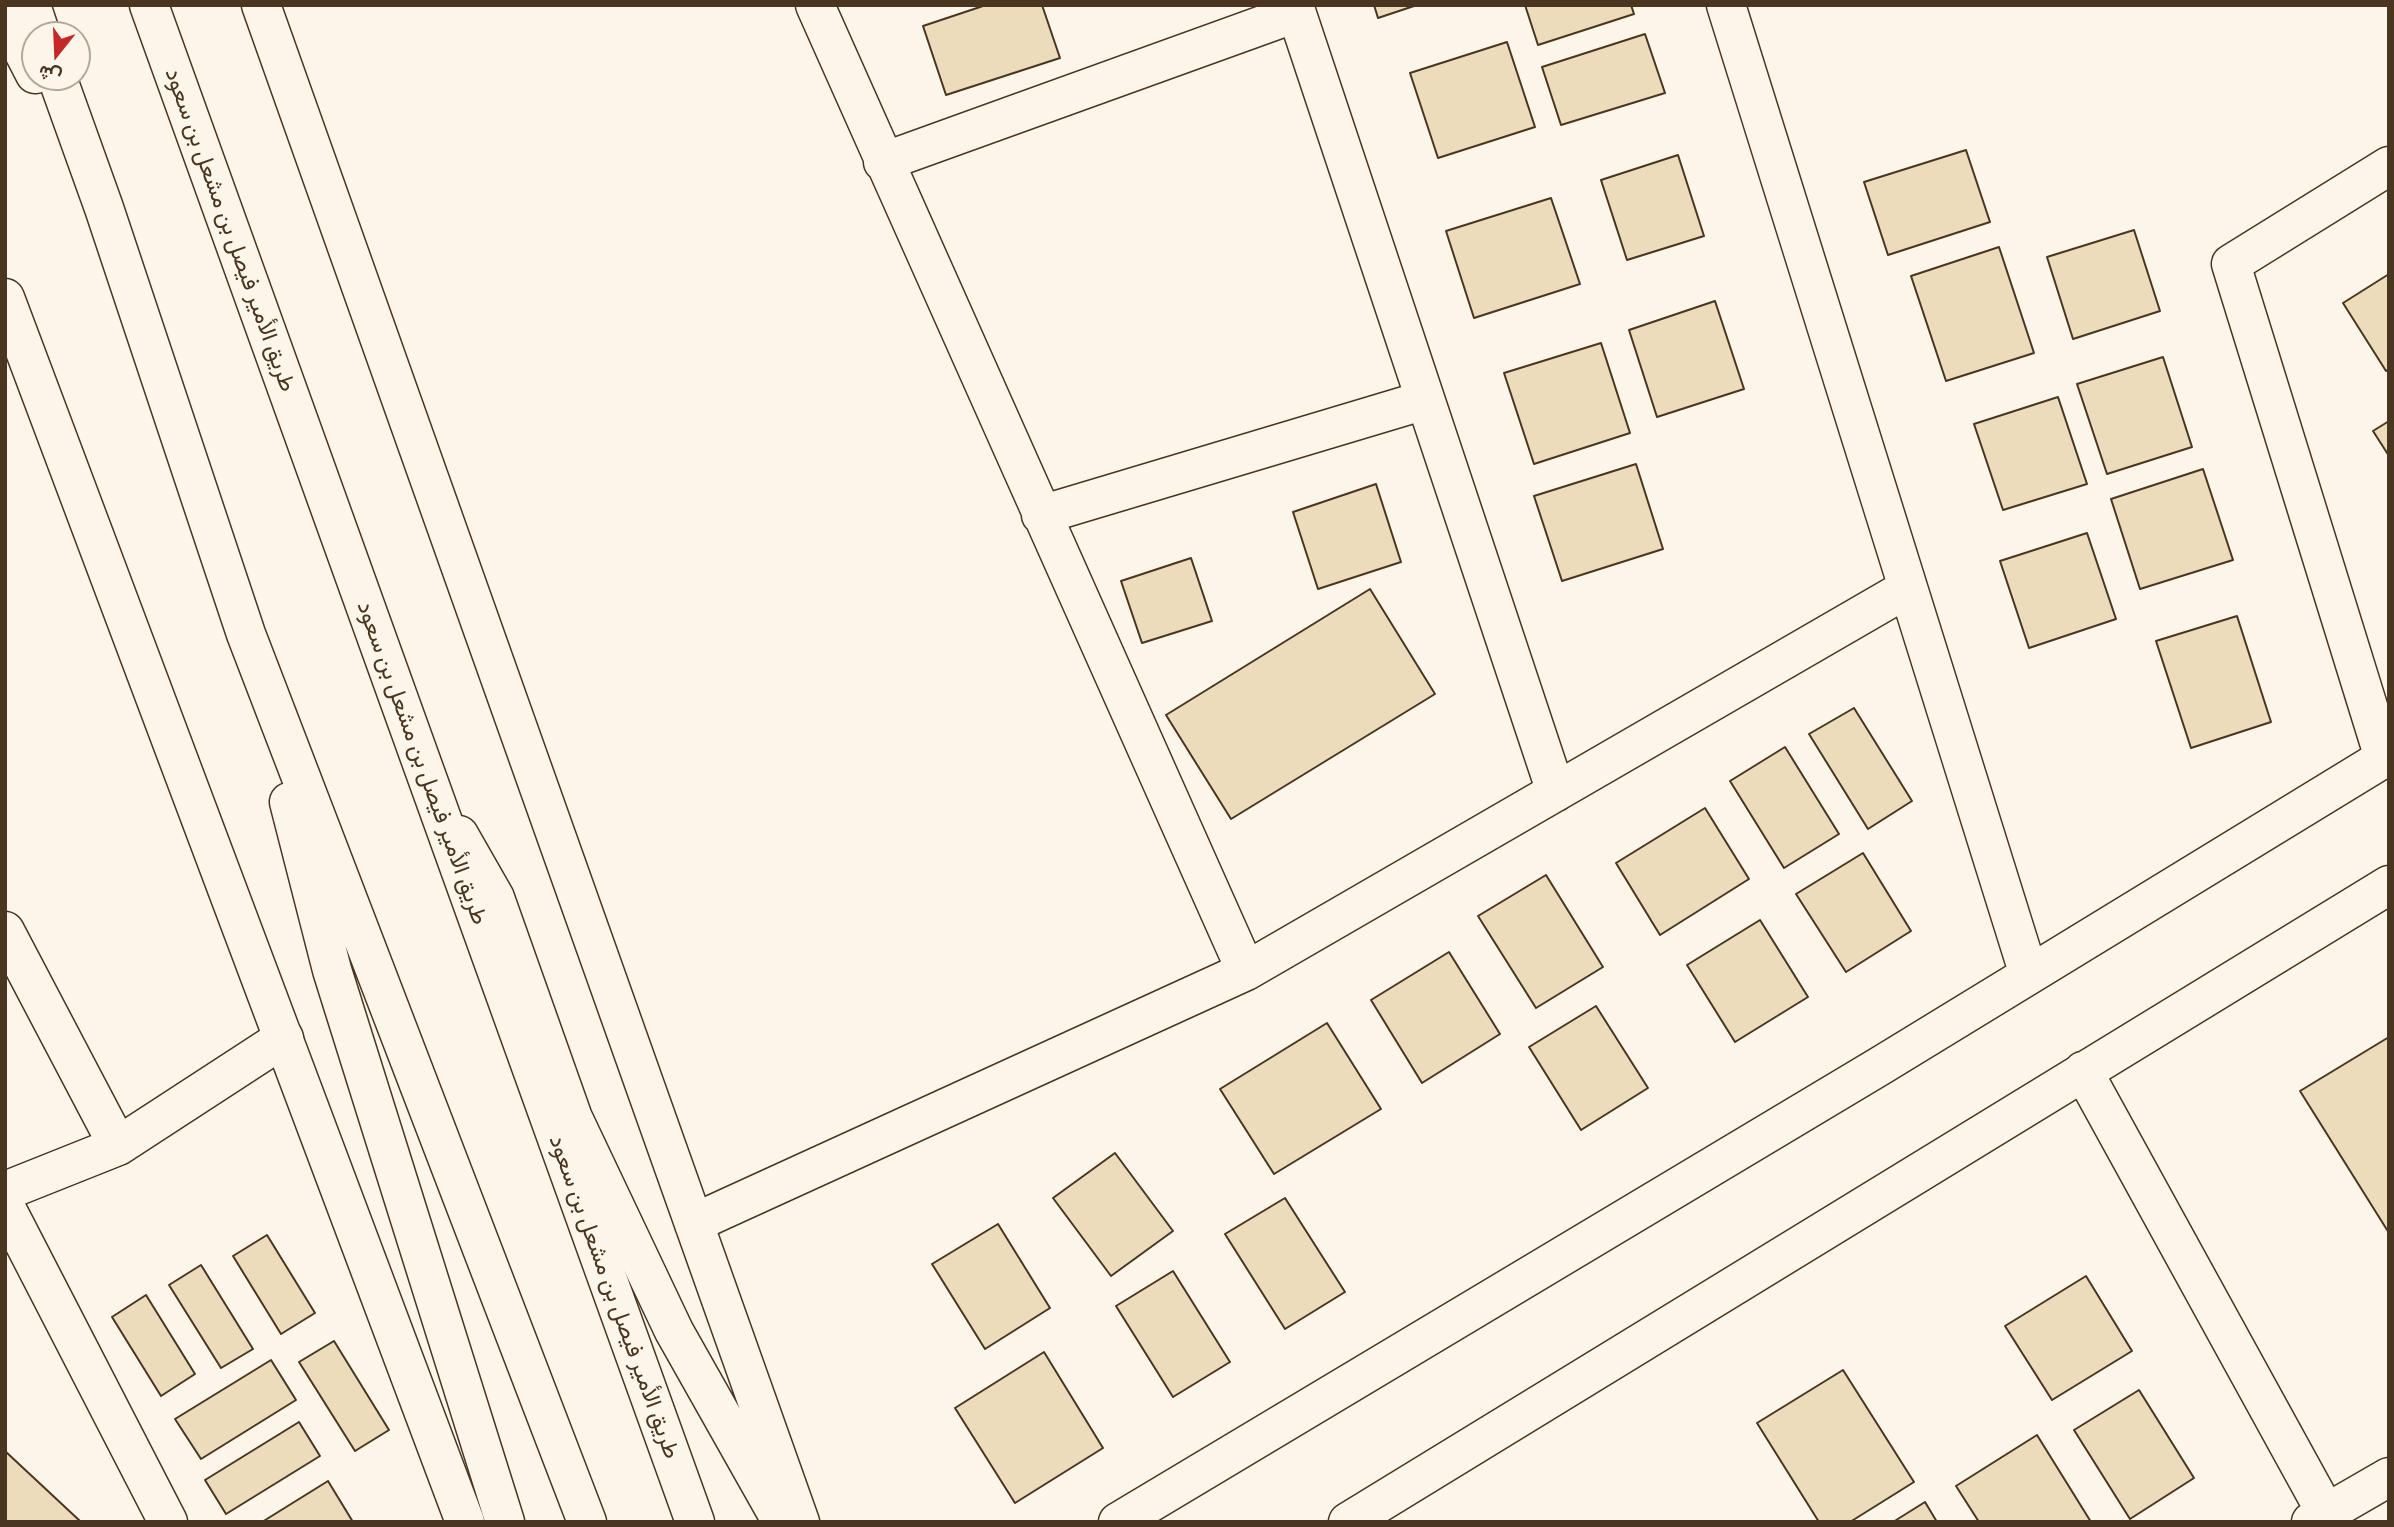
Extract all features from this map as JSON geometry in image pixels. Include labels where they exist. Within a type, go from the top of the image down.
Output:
[{"type":"street","name":"طريق الأمير فيصل بن مشعل بن سعود","points":[[149,5],[695,1522]]},
{"type":"street","points":[[261,5],[800,1522]]},
{"type":"street","points":[[815,5],[1246,971]]},
{"type":"street","points":[[1726,5],[2029,975]]},
{"type":"street","points":[[883,162],[1295,9],[1556,792]]},
{"type":"street","points":[[5,16],[21,46]]},
{"type":"street","points":[[44,91],[104,208]]},
{"type":"street","points":[[62,91],[247,634],[587,1522]]},
{"type":"street","points":[[1118,1522],[2387,757],[2231,264],[2389,166]]},
{"type":"street","points":[[5,298],[465,1522]]},
{"type":"street","points":[[1041,514],[1425,400]]},
{"type":"street","points":[[694,1223],[1246,971],[1908,588]]},
{"type":"street","points":[[247,634],[332,970],[505,1522]]},
{"type":"street","points":[[430,786],[495,898],[573,1118],[674,1331],[782,1522]]},
{"type":"street","points":[[1348,1522],[2389,885]]},
{"type":"street","points":[[5,931],[118,1146]]},
{"type":"street","points":[[5,1191],[118,1146],[284,1038]]},
{"type":"street","points":[[2084,1071],[2323,1519],[2389,1477]]},
{"type":"street","points":[[5,1206],[168,1522]]},
{"type":"building","points":[[986,5],[1042,5],[1060,58],[946,95],[923,26]]},
{"type":"building","points":[[1374,5],[1417,5],[1378,18]]},
{"type":"building","points":[[1525,5],[1631,5],[1634,14],[1538,45]]},
{"type":"building","points":[[1645,34],[1665,93],[1561,125],[1542,67]]},
{"type":"building","points":[[1507,42],[1535,127],[1438,158],[1410,73]]},
{"type":"building","points":[[1966,150],[1990,222],[1888,255],[1864,182]]},
{"type":"building","points":[[1678,155],[1704,236],[1627,260],[1601,180]]},
{"type":"building","points":[[1551,198],[1580,284],[1474,318],[1446,231]]},
{"type":"building","points":[[2134,230],[2160,311],[2073,339],[2047,257]]},
{"type":"building","points":[[1999,247],[2034,353],[1946,381],[1911,276]]},
{"type":"building","points":[[2389,274],[2389,369],[2386,371],[2343,303]]},
{"type":"building","points":[[1715,301],[1744,389],[1657,417],[1629,330]]},
{"type":"building","points":[[1601,343],[1630,433],[1534,464],[1504,373]]},
{"type":"building","points":[[2163,357],[2192,447],[2107,474],[2077,384]]},
{"type":"building","points":[[2058,397],[2087,484],[2003,510],[1974,424]]},
{"type":"building","points":[[2389,421],[2389,456],[2373,431]]},
{"type":"building","points":[[1636,464],[1663,549],[1562,581],[1534,496]]},
{"type":"building","points":[[2203,469],[2233,560],[2140,589],[2111,499]]},
{"type":"building","points":[[1376,484],[1401,562],[1318,589],[1293,512]]},
{"type":"building","points":[[2087,533],[2116,619],[2029,648],[2000,561]]},
{"type":"building","points":[[1191,558],[1212,621],[1142,643],[1121,581]]},
{"type":"building","points":[[1370,589],[1435,694],[1231,819],[1166,715]]},
{"type":"building","points":[[2237,616],[2271,722],[2191,748],[2156,641]]},
{"type":"building","points":[[1854,708],[1912,801],[1868,829],[1809,734]]},
{"type":"building","points":[[1785,747],[1839,834],[1784,868],[1730,781]]},
{"type":"building","points":[[1705,808],[1749,879],[1660,935],[1616,863]]},
{"type":"building","points":[[1863,853],[1911,931],[1846,972],[1796,894]]},
{"type":"building","points":[[1546,875],[1603,967],[1536,1008],[1478,916]]},
{"type":"building","points":[[1760,920],[1808,997],[1735,1042],[1687,965]]},
{"type":"building","points":[[1449,952],[1500,1034],[1422,1083],[1371,1000]]},
{"type":"building","points":[[1596,1006],[1648,1088],[1581,1130],[1529,1047]]},
{"type":"building","points":[[1327,1023],[1381,1109],[1274,1174],[1220,1089]]},
{"type":"building","points":[[2389,1037],[2389,1233],[2300,1091]]},
{"type":"building","points":[[1115,1153],[1173,1231],[1111,1276],[1053,1198]]},
{"type":"building","points":[[1285,1198],[1345,1292],[1285,1329],[1225,1234]]},
{"type":"building","points":[[998,1224],[1050,1308],[985,1349],[932,1264]]},
{"type":"building","points":[[267,1235],[315,1313],[281,1334],[233,1256]]},
{"type":"building","points":[[201,1265],[253,1349],[221,1368],[169,1285]]},
{"type":"building","points":[[1173,1271],[1230,1362],[1173,1397],[1116,1306]]},
{"type":"building","points":[[2086,1276],[2132,1351],[2052,1400],[2005,1326]]},
{"type":"building","points":[[146,1295],[195,1374],[161,1396],[112,1317]]},
{"type":"building","points":[[334,1341],[389,1430],[355,1451],[299,1362]]},
{"type":"building","points":[[1044,1352],[1103,1448],[1015,1503],[955,1408]]},
{"type":"building","points":[[271,1360],[296,1400],[201,1459],[175,1419]]},
{"type":"building","points":[[1843,1370],[1914,1482],[1850,1522],[1819,1522],[1757,1423]]},
{"type":"building","points":[[2139,1390],[2194,1478],[2130,1519],[2074,1430]]},
{"type":"building","points":[[299,1422],[320,1456],[226,1514],[205,1480]]},
{"type":"building","points":[[2037,1435],[2091,1522],[1979,1522],[1956,1486]]},
{"type":"building","points":[[5,1451],[80,1521],[5,1522]]},
{"type":"building","points":[[328,1481],[353,1522],[262,1522]]},
{"type":"building","points":[[1925,1502],[1937,1522],[1893,1522]]}]
